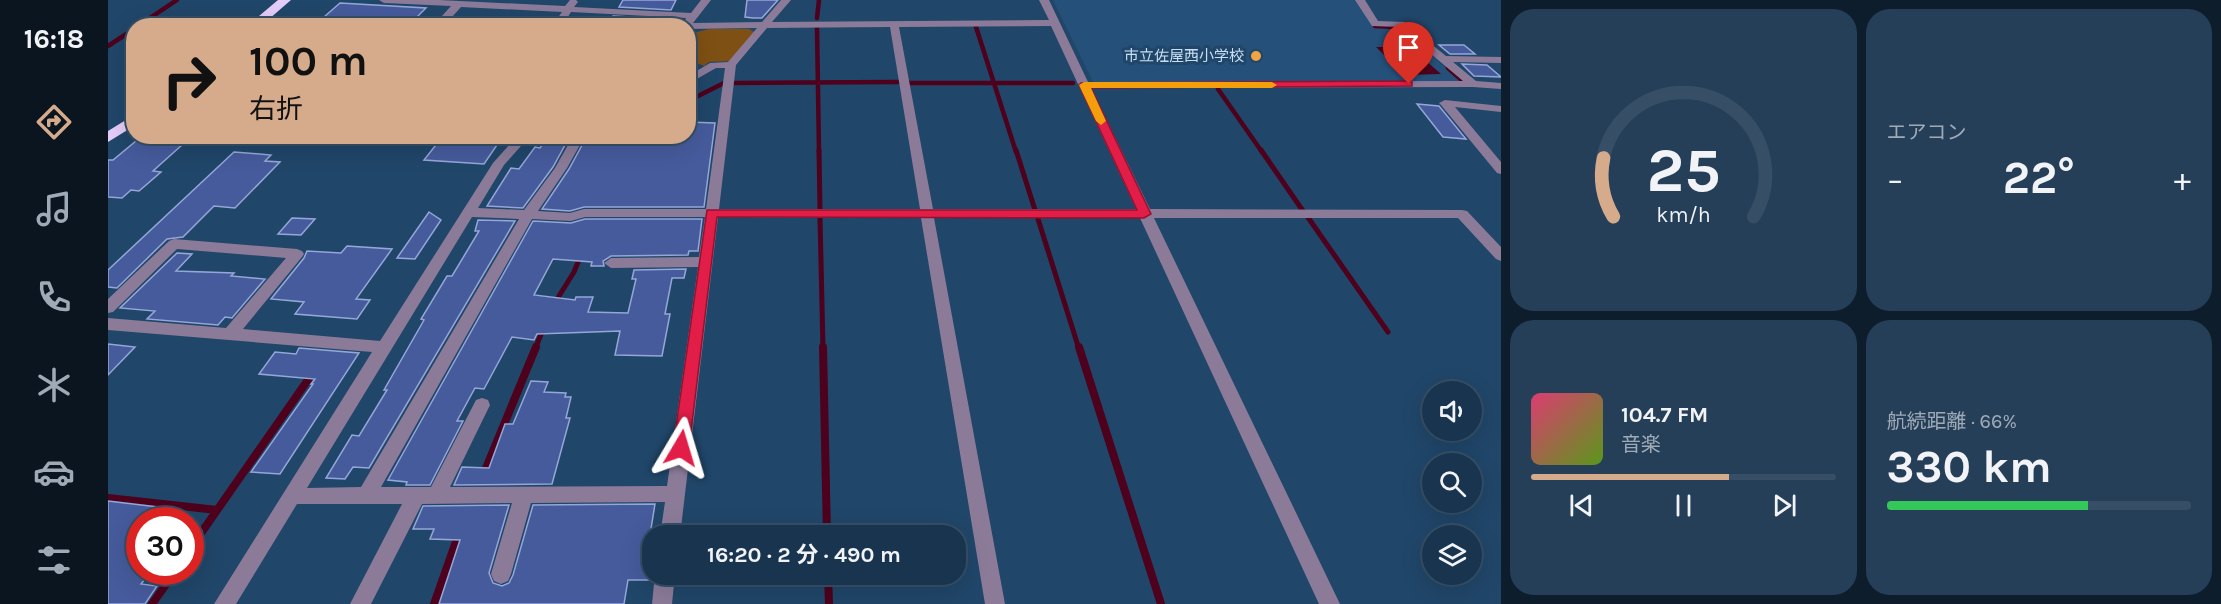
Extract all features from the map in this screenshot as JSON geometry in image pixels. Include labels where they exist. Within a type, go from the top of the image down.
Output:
[{"type":"highway","points":[[263,18],[285,0]]},
{"type":"highway","points":[[108,138],[126,124]]},
{"type":"street","points":[[384,0],[695,16],[706,0]]},
{"type":"street","points":[[563,18],[575,0]]},
{"type":"street","points":[[671,525],[731,65],[786,0]]},
{"type":"street","points":[[1044,0],[1330,604]]},
{"type":"street","points":[[1360,0],[1375,24],[1401,24],[1501,101]]},
{"type":"street","points":[[445,18],[458,4]]},
{"type":"street","points":[[696,26],[1055,23]]},
{"type":"street","points":[[894,24],[995,604]]},
{"type":"street","points":[[1445,59],[1501,60]]},
{"type":"street","points":[[696,76],[714,65],[731,65]]},
{"type":"street","points":[[1084,85],[1477,84],[1501,86]]},
{"type":"street","points":[[1501,109],[1445,103],[1501,170]]},
{"type":"street","points":[[224,604],[467,212],[499,163],[516,144]]},
{"type":"street","points":[[367,495],[528,215],[561,168],[574,144]]},
{"type":"street","points":[[467,212],[571,217],[584,213],[1462,214],[1501,256]]},
{"type":"street","points":[[108,308],[174,244],[297,254],[230,334]]},
{"type":"street","points":[[611,263],[705,262]]},
{"type":"street","points":[[108,324],[383,347]]},
{"type":"street","points":[[437,494],[482,405]]},
{"type":"street","points":[[360,604],[417,494]]},
{"type":"street","points":[[501,574],[524,494]]},
{"type":"street","points":[[292,496],[675,494]]},
{"type":"street","points":[[662,604],[664,585]]},
{"type":"shaded area","name":"市立佐屋西小学校","points":[[1053,0],[1357,0],[1374,27],[1403,30],[1462,83],[1093,82]]},
{"type":"shaded area","points":[[709,29],[749,29],[756,33],[732,61],[709,62],[704,66],[696,63],[696,32]]},
{"type":"shaded area","points":[[1376,47],[1410,47],[1441,74],[1405,75]]},
{"type":"building","points":[[623,0],[676,0],[671,10],[619,7]]},
{"type":"building","points":[[747,0],[778,0],[762,18],[753,18],[745,17]]},
{"type":"building","points":[[340,3],[426,8],[416,18],[323,18]]},
{"type":"building","points":[[613,16],[648,18],[612,18]]},
{"type":"building","points":[[1439,45],[1464,45],[1475,54],[1450,54]]},
{"type":"building","points":[[1462,64],[1487,65],[1501,77],[1474,76]]},
{"type":"building","points":[[1417,104],[1439,106],[1466,139],[1443,137]]},
{"type":"building","points":[[696,122],[715,123],[704,207],[584,207],[570,211],[542,209],[583,144],[696,144]]},
{"type":"building","points":[[132,144],[183,144],[153,171],[161,172],[139,191],[131,190],[122,198],[108,197],[108,160],[113,160]]},
{"type":"building","points":[[437,144],[497,145],[484,164],[424,160]]},
{"type":"building","points":[[543,144],[566,144],[553,167],[523,208],[487,206],[511,168],[519,169],[535,147],[540,148]]},
{"type":"building","points":[[234,152],[271,155],[265,161],[280,162],[235,208],[214,206],[183,237],[167,239],[117,288],[108,287],[108,270]]},
{"type":"building","points":[[429,212],[441,220],[415,259],[397,258]]},
{"type":"building","points":[[292,218],[315,219],[301,235],[278,234]]},
{"type":"building","points":[[585,219],[702,219],[698,251],[689,251],[688,255],[611,256],[603,261],[604,266],[591,266],[592,262],[553,259],[534,295],[575,300],[576,297],[593,297],[588,312],[628,313],[636,279],[632,279],[634,270],[686,269],[684,278],[672,278],[665,314],[670,314],[662,356],[615,355],[620,331],[537,334],[534,340],[512,337],[484,389],[475,388],[457,421],[463,421],[430,485],[406,485],[407,482],[388,480],[533,221],[571,223]]},
{"type":"building","points":[[478,220],[515,221],[369,468],[353,467],[345,479],[326,478],[352,435],[359,436],[387,390],[384,390],[424,320],[421,319],[447,276],[452,276],[479,231],[475,231]]},
{"type":"building","points":[[347,246],[392,249],[356,299],[370,300],[357,319],[295,314],[304,302],[271,299],[307,251],[341,253]]},
{"type":"building","points":[[177,253],[192,254],[176,271],[234,273],[231,276],[265,279],[232,318],[225,317],[218,325],[147,319],[155,311],[120,308]]},
{"type":"building","points":[[108,344],[135,347],[108,375]]},
{"type":"building","points":[[299,348],[359,353],[280,474],[251,472],[315,379],[259,374],[275,352],[296,354]]},
{"type":"building","points":[[531,381],[548,382],[544,392],[566,393],[565,397],[571,397],[566,418],[570,418],[552,484],[454,485],[462,467],[489,468],[505,424],[513,424]]},
{"type":"building","points":[[108,501],[158,507],[126,507],[126,585],[157,586],[145,604],[108,604]]},
{"type":"building","points":[[655,504],[652,525],[642,525],[642,580],[628,580],[624,604],[439,604],[460,540],[430,539],[434,529],[413,529],[423,506],[509,505],[489,573],[493,583],[502,586],[509,583],[513,575],[533,505]]},
{"type":"waterway","points":[[150,18],[177,0]]},
{"type":"waterway","points":[[817,18],[819,0]]},
{"type":"waterway","points":[[1375,26],[1394,27],[1406,31]]},
{"type":"waterway","points":[[817,27],[818,82]]},
{"type":"waterway","points":[[976,27],[994,83]]},
{"type":"waterway","points":[[108,46],[126,34]]},
{"type":"waterway","points":[[1448,68],[1464,82]]},
{"type":"waterway","points":[[735,83],[818,82]]},
{"type":"waterway","points":[[818,82],[819,152]]},
{"type":"waterway","points":[[818,82],[898,82]]},
{"type":"waterway","points":[[696,97],[724,83]]},
{"type":"waterway","points":[[909,83],[994,83]]},
{"type":"waterway","points":[[994,83],[1073,83]]},
{"type":"waterway","points":[[994,83],[1016,152]]},
{"type":"waterway","points":[[1218,89],[1262,152]]},
{"type":"waterway","points":[[819,150],[820,211]]},
{"type":"waterway","points":[[1016,150],[1035,210]]},
{"type":"waterway","points":[[1261,150],[1303,211]]},
{"type":"waterway","points":[[1307,216],[1388,332]]},
{"type":"waterway","points":[[820,218],[823,349]]},
{"type":"waterway","points":[[1038,219],[1079,349]]},
{"type":"waterway","points":[[554,304],[574,272],[581,255]]},
{"type":"waterway","points":[[535,349],[544,327]]},
{"type":"waterway","points":[[484,473],[536,347]]},
{"type":"waterway","points":[[823,347],[827,525]]},
{"type":"waterway","points":[[1079,347],[1161,604]]},
{"type":"waterway","points":[[204,529],[312,374]]},
{"type":"waterway","points":[[108,498],[217,510]]},
{"type":"waterway","points":[[434,604],[459,533]]},
{"type":"waterway","points":[[152,604],[166,585]]},
{"type":"waterway","points":[[828,585],[829,604]]},
{"type":"slow traffic","points":[[1101,121],[1084,85],[1272,85]]},
{"type":"place","name":"市立佐屋西小学校","points":[[1256,56]]},
{"type":"route","points":[[681,448],[711,213],[1144,214],[1084,85],[1409,84]]}]
